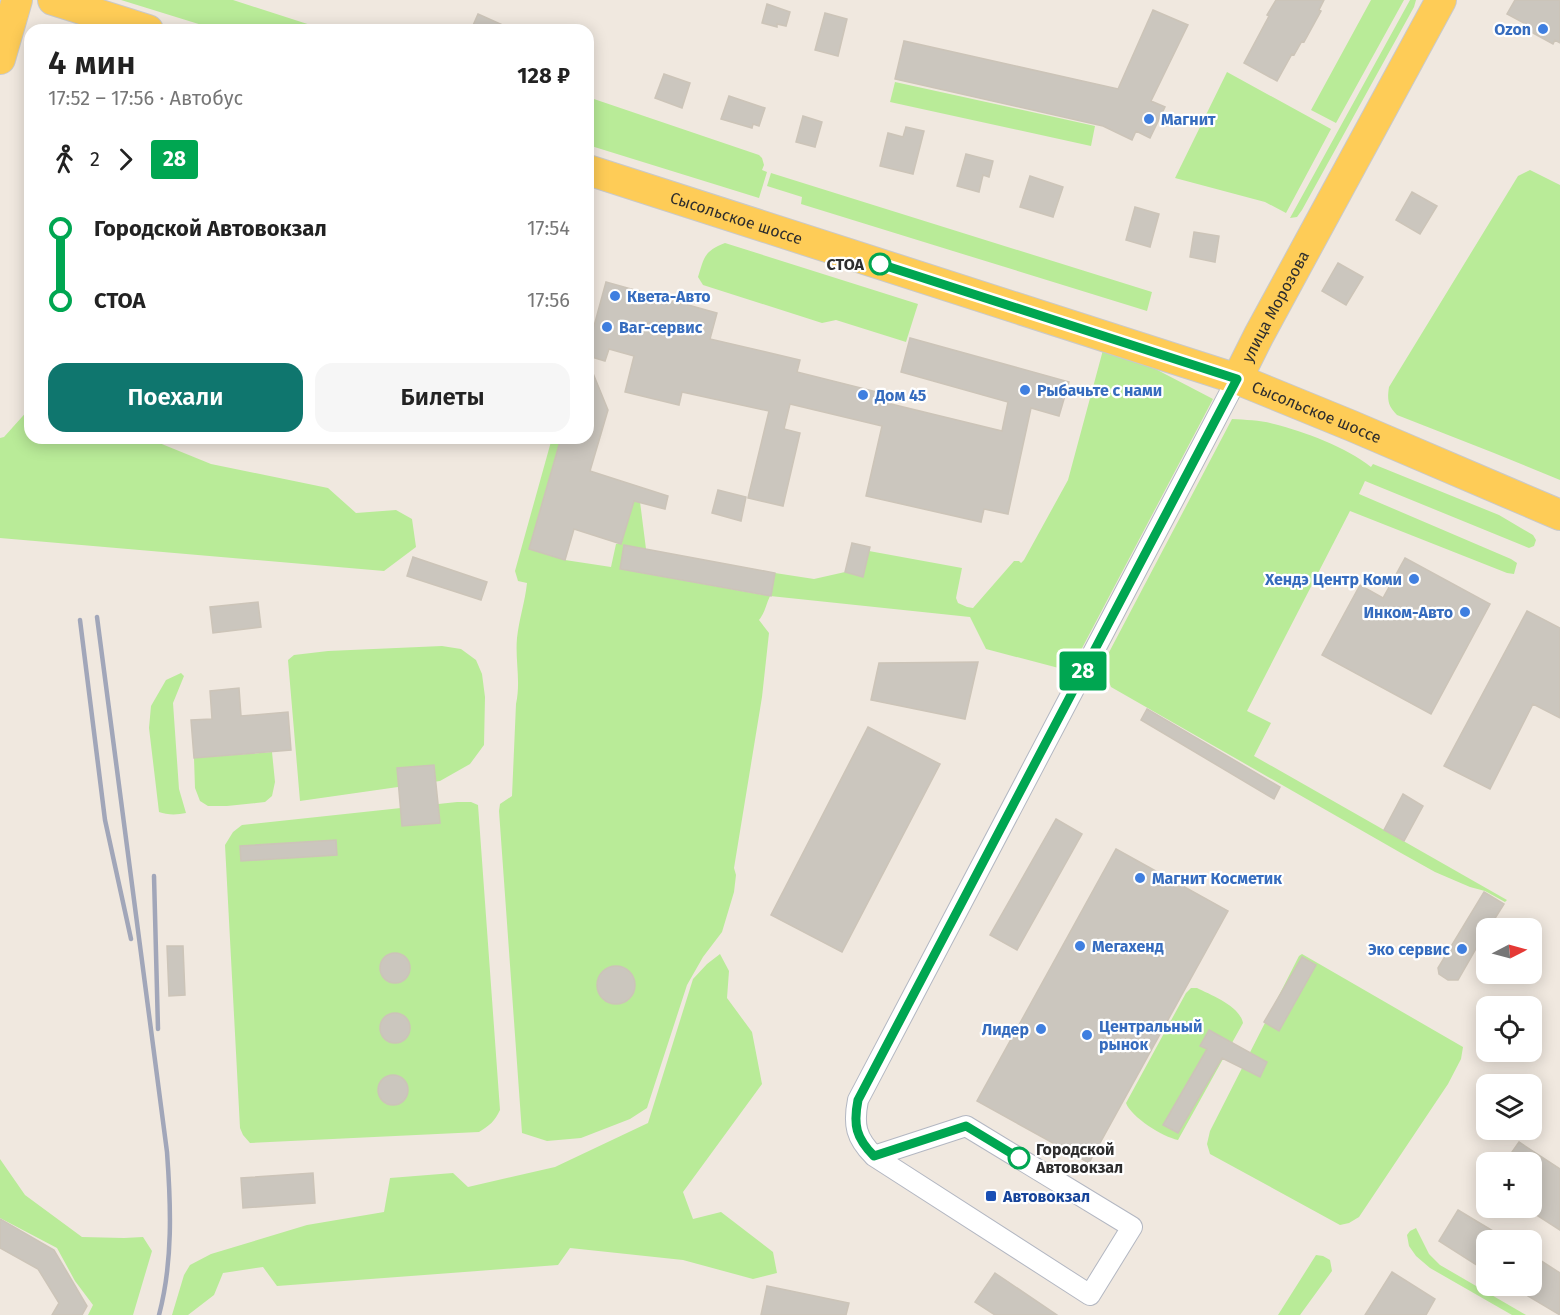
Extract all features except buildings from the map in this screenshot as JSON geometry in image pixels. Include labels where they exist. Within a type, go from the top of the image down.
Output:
[{"type":"main road","points":[[0,59],[17,0]]},
{"type":"main road","points":[[54,0],[129,24]]},
{"type":"main road","name":"улица Морозова","points":[[1237,379],[1440,1]]},
{"type":"main road","name":"Сысольское шоссе","points":[[594,172],[1237,379],[1560,515]]},
{"type":"street","name":"улица Морозова","points":[[874,1156],[864,1145],[857,1132],[855,1117],[858,1100],[1237,379]]},
{"type":"street","points":[[966,1126],[1132,1227],[1090,1295],[874,1156],[966,1126]]},
{"type":"green space","points":[[121,0],[233,0],[307,24],[199,24]]},
{"type":"green space","points":[[1371,0],[1404,0],[1336,123],[1311,110]]},
{"type":"green space","points":[[1410,0],[1416,0],[1414,7],[1302,210],[1297,217],[1290,218]]},
{"type":"green space","points":[[1227,72],[1331,129],[1286,213],[1265,202],[1175,178]]},
{"type":"green space","points":[[895,82],[1095,126],[1091,146],[890,102]]},
{"type":"green space","points":[[594,99],[759,155],[764,165],[762,170],[767,172],[759,198],[594,147]]},
{"type":"green space","points":[[1530,170],[1560,185],[1560,480],[1397,415],[1388,399],[1389,387],[1518,176]]},
{"type":"green space","points":[[771,173],[1152,292],[1147,311],[801,204],[802,197],[767,186]]},
{"type":"green space","points":[[725,243],[918,304],[906,342],[836,320],[822,323],[703,285],[698,277],[704,260],[709,252]]},
{"type":"green space","points":[[1103,350],[1142,362],[1213,399],[1070,671],[986,649],[970,617],[770,596],[775,573],[814,579],[845,572],[863,577],[869,551],[962,568],[956,598],[958,603],[973,608],[1014,561],[1021,563],[1024,560],[1068,480]]},
{"type":"green space","points":[[24,415],[24,444],[162,444],[211,464],[328,488],[356,513],[396,510],[412,519],[416,547],[384,571],[0,538],[0,438],[4,437]]},
{"type":"green space","points":[[1232,419],[1269,423],[1325,441],[1350,453],[1371,467],[1373,464],[1499,515],[1533,535],[1536,540],[1534,546],[1529,548],[1365,481],[1359,494],[1511,559],[1517,563],[1514,574],[1350,511],[1247,711],[1271,723],[1254,756],[1507,900],[1505,902],[1485,891],[1435,872],[1111,687],[1107,677],[1106,658]]},
{"type":"green space","points":[[550,444],[559,444],[530,549],[565,560],[611,567],[616,544],[621,543],[638,486],[646,549],[623,553],[620,569],[770,596],[759,620],[769,633],[762,697],[734,868],[736,875],[734,892],[722,932],[703,957],[687,985],[647,1108],[630,1119],[581,1138],[547,1141],[522,1133],[499,811],[500,804],[512,796],[518,687],[517,638],[527,583],[518,581],[515,571]]},
{"type":"green space","points":[[442,646],[461,649],[476,660],[482,674],[485,697],[484,745],[470,764],[440,781],[300,801],[288,660],[294,655],[328,651]]},
{"type":"green space","points":[[181,673],[184,676],[173,703],[179,789],[186,813],[169,814],[159,812],[149,728],[151,706],[166,680]]},
{"type":"green space","points":[[272,752],[275,782],[272,796],[265,802],[208,806],[200,801],[195,788],[194,758]]},
{"type":"green space","points":[[471,802],[478,805],[500,1110],[498,1114],[486,1128],[479,1132],[250,1143],[240,1128],[225,845],[233,832],[242,825]]},
{"type":"green space","points":[[720,954],[729,971],[727,998],[752,1032],[762,1084],[683,1192],[693,1219],[721,1212],[773,1252],[777,1273],[753,1279],[683,1260],[570,1248],[558,1265],[277,1286],[263,1267],[223,1273],[214,1295],[188,1315],[172,1315],[184,1275],[190,1265],[211,1254],[307,1225],[384,1212],[390,1178],[453,1173],[468,1187],[555,1167],[648,1123],[693,979]]},
{"type":"green space","points":[[1302,954],[1463,1047],[1461,1059],[1448,1084],[1359,1217],[1340,1225],[1210,1154],[1207,1144],[1210,1131]]},
{"type":"green space","points":[[1191,988],[1197,988],[1231,1006],[1237,1011],[1243,1023],[1178,1140],[1148,1126],[1134,1114],[1126,1103],[1186,993]]},
{"type":"green space","points":[[0,1159],[25,1195],[82,1237],[143,1237],[152,1251],[133,1315],[88,1315],[93,1305],[75,1281],[57,1248],[0,1218]]},
{"type":"green space","points":[[1416,1228],[1429,1254],[1440,1265],[1476,1286],[1476,1294],[1430,1268],[1416,1256],[1409,1246],[1407,1235]]},
{"type":"green space","points":[[1316,1255],[1330,1260],[1332,1271],[1300,1315],[1278,1315]]},
{"type":"green space","points":[[1479,1296],[1493,1296],[1526,1315],[1512,1315]]},
{"type":"railway","points":[[97,617],[167,1152],[170,1234],[167,1275],[159,1315]]},
{"type":"railway","points":[[80,620],[105,820],[131,939]]},
{"type":"railway","points":[[154,876],[158,1029]]},
{"type":"bus line","name":"28","points":[[880,264],[1237,379],[858,1100],[855,1117],[857,1132],[864,1145],[874,1156],[966,1126],[1019,1158]]},
{"type":"place","name":"Ozon","points":[[1543,29]]},
{"type":"place","name":"Магнит","points":[[1149,119]]},
{"type":"place","name":"СТОА","points":[[880,264]]},
{"type":"place","name":"Квета-Авто","points":[[615,296]]},
{"type":"place","name":"Ваг-сервис","points":[[607,327]]},
{"type":"place","name":"Рыбачьте с нами","points":[[1025,390]]},
{"type":"place","name":"Дом 45","points":[[863,395]]},
{"type":"place","name":"Хендэ Центр Коми","points":[[1414,579]]},
{"type":"place","name":"Инком-Авто","points":[[1465,612]]},
{"type":"place","name":"Магнит Косметик","points":[[1140,878]]},
{"type":"place","name":"Мегахенд","points":[[1080,946]]},
{"type":"place","name":"Эко сервис","points":[[1462,949]]},
{"type":"place","name":"Лидер","points":[[1041,1029]]},
{"type":"place","name":"Центральный рынок","points":[[1087,1035]]},
{"type":"place","name":"Городской Автовокзал","points":[[1019,1158]]},
{"type":"place","name":"Автовокзал","points":[[991,1196]]}]
